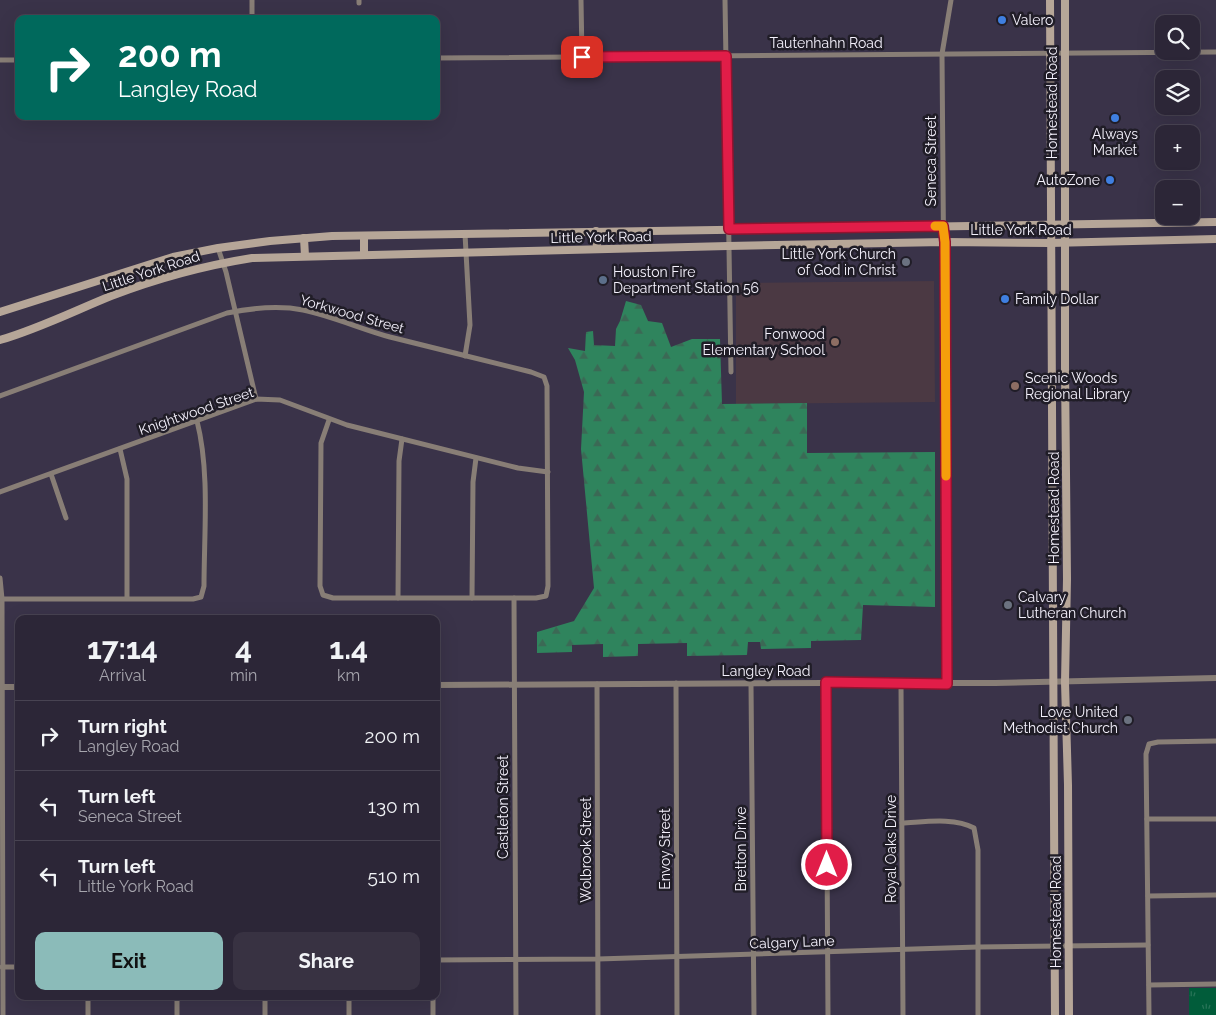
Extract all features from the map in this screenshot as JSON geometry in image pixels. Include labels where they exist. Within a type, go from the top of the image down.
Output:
[{"type":"main road","name":"Homestead Road","points":[[1050,0],[1055,1015]]},
{"type":"main road","name":"Homestead Road","points":[[1065,0],[1067,579],[1065,682],[1068,785],[1069,1015]]},
{"type":"main road","name":"Little York Road","points":[[1200,222],[1216,222]]},
{"type":"main road","name":"Little York Road","points":[[0,312],[173,257],[218,248],[304,238],[1155,223]]},
{"type":"main road","points":[[1180,225],[1180,240]]},
{"type":"main road","points":[[623,231],[623,249]]},
{"type":"main road","points":[[596,232],[597,249]]},
{"type":"main road","points":[[364,236],[364,255]]},
{"type":"main road","points":[[304,238],[304,256]]},
{"type":"main road","name":"Little York Road","points":[[0,340],[174,274],[224,262],[252,258],[728,246],[945,242],[1050,243],[1216,239]]},
{"type":"main road","points":[[1052,368],[1065,368]]},
{"type":"main road","points":[[1053,580],[1067,579]]},
{"type":"main road","points":[[1054,785],[1068,785]]},
{"type":"main road","points":[[1054,847],[1068,846]]},
{"type":"street","points":[[252,0],[252,15]]},
{"type":"street","points":[[582,0],[582,57]]},
{"type":"street","points":[[725,0],[731,372]]},
{"type":"street","name":"Seneca Street","points":[[947,684],[945,242],[943,226],[942,54],[951,0]]},
{"type":"street","name":"Tautenhahn Road","points":[[440,58],[1216,52]]},
{"type":"street","points":[[0,60],[15,60]]},
{"type":"street","points":[[465,234],[470,325],[465,356]]},
{"type":"street","points":[[218,248],[224,262],[256,399]]},
{"type":"street","name":"Yorkwood Street","points":[[0,396],[235,311],[269,307],[302,309],[367,330],[544,377],[547,392],[548,472]]},
{"type":"street","name":"Knightwood Street","points":[[0,492],[256,399],[280,400],[329,420],[518,468],[548,472]]},
{"type":"street","points":[[329,420],[322,443],[320,586],[323,595],[333,598],[536,598],[546,596],[548,586],[548,472]]},
{"type":"street","points":[[2,599],[193,599],[201,597],[204,586],[204,466],[202,440],[196,421]]},
{"type":"street","points":[[398,598],[399,461],[402,439]]},
{"type":"street","points":[[120,449],[127,479],[127,598]]},
{"type":"street","points":[[472,598],[473,482],[476,458]]},
{"type":"street","points":[[51,474],[66,518]]},
{"type":"street","points":[[0,578],[2,599],[3,1015]]},
{"type":"street","name":"Castleton Street","points":[[514,598],[516,1015]]},
{"type":"street","name":"Langley Road","points":[[440,685],[826,682],[947,684],[1216,678]]},
{"type":"street","points":[[826,682],[828,1015]]},
{"type":"street","name":"Envoy Street","points":[[676,683],[677,1015]]},
{"type":"street","name":"Wolbrook Street","points":[[597,684],[598,1015]]},
{"type":"street","name":"Bretton Drive","points":[[751,684],[754,1015]]},
{"type":"street","name":"Royal Oaks Drive","points":[[901,684],[903,1015]]},
{"type":"street","points":[[1,687],[15,687]]},
{"type":"street","points":[[1149,1015],[1146,754],[1149,744],[1216,741]]},
{"type":"street","points":[[1147,819],[1216,819]]},
{"type":"street","points":[[902,823],[951,822],[966,824],[974,828],[978,850],[978,1015]]},
{"type":"street","points":[[1148,896],[1216,895]]},
{"type":"street","name":"Calgary Lane","points":[[440,960],[598,959],[753,955],[978,946],[1148,945]]},
{"type":"street","points":[[2,967],[15,967]]},
{"type":"street","points":[[1149,985],[1216,984]]},
{"type":"street","points":[[88,1000],[88,1015]]},
{"type":"street","points":[[177,1000],[177,1015]]},
{"type":"street","points":[[264,1000],[265,1015]]},
{"type":"street","points":[[349,1000],[350,1015]]},
{"type":"street","points":[[433,1000],[433,1015]]},
{"type":"shaded area","name":"Fonwood Elementary School","points":[[934,281],[935,402],[736,404],[736,283]]},
{"type":"green space","points":[[626,301],[641,305],[648,321],[662,323],[671,347],[692,339],[720,339],[722,404],[807,403],[807,453],[935,452],[935,607],[863,605],[861,640],[811,641],[811,648],[761,649],[760,642],[748,642],[747,655],[687,656],[687,643],[638,644],[638,656],[603,657],[603,644],[572,645],[572,652],[537,653],[537,632],[574,621],[594,588],[581,449],[584,392],[575,360],[568,348],[585,351],[586,332],[593,331],[594,345],[615,346],[616,329]]},
{"type":"green space","points":[[1189,988],[1216,988],[1216,1015],[1189,1015]]},
{"type":"slow traffic","points":[[935,226],[943,226],[945,242],[946,476]]},
{"type":"place","name":"Valero","points":[[1002,20]]},
{"type":"place","name":"Always Market","points":[[1115,118]]},
{"type":"place","name":"AutoZone","points":[[1110,180]]},
{"type":"place","name":"Little York Church of God in Christ","points":[[906,262]]},
{"type":"place","name":"Houston Fire Department Station 56","points":[[603,280]]},
{"type":"place","name":"Family Dollar","points":[[1005,299]]},
{"type":"place","name":"Fonwood Elementary School","points":[[835,342]]},
{"type":"place","name":"Scenic Woods Regional Library","points":[[1015,386]]},
{"type":"place","name":"Calvary Lutheran Church","points":[[1008,605]]},
{"type":"place","name":"Love United Methodist Church","points":[[1128,720]]},
{"type":"route","points":[[582,57],[726,56],[729,229],[943,226],[945,242],[947,684],[826,682],[827,865]]}]
